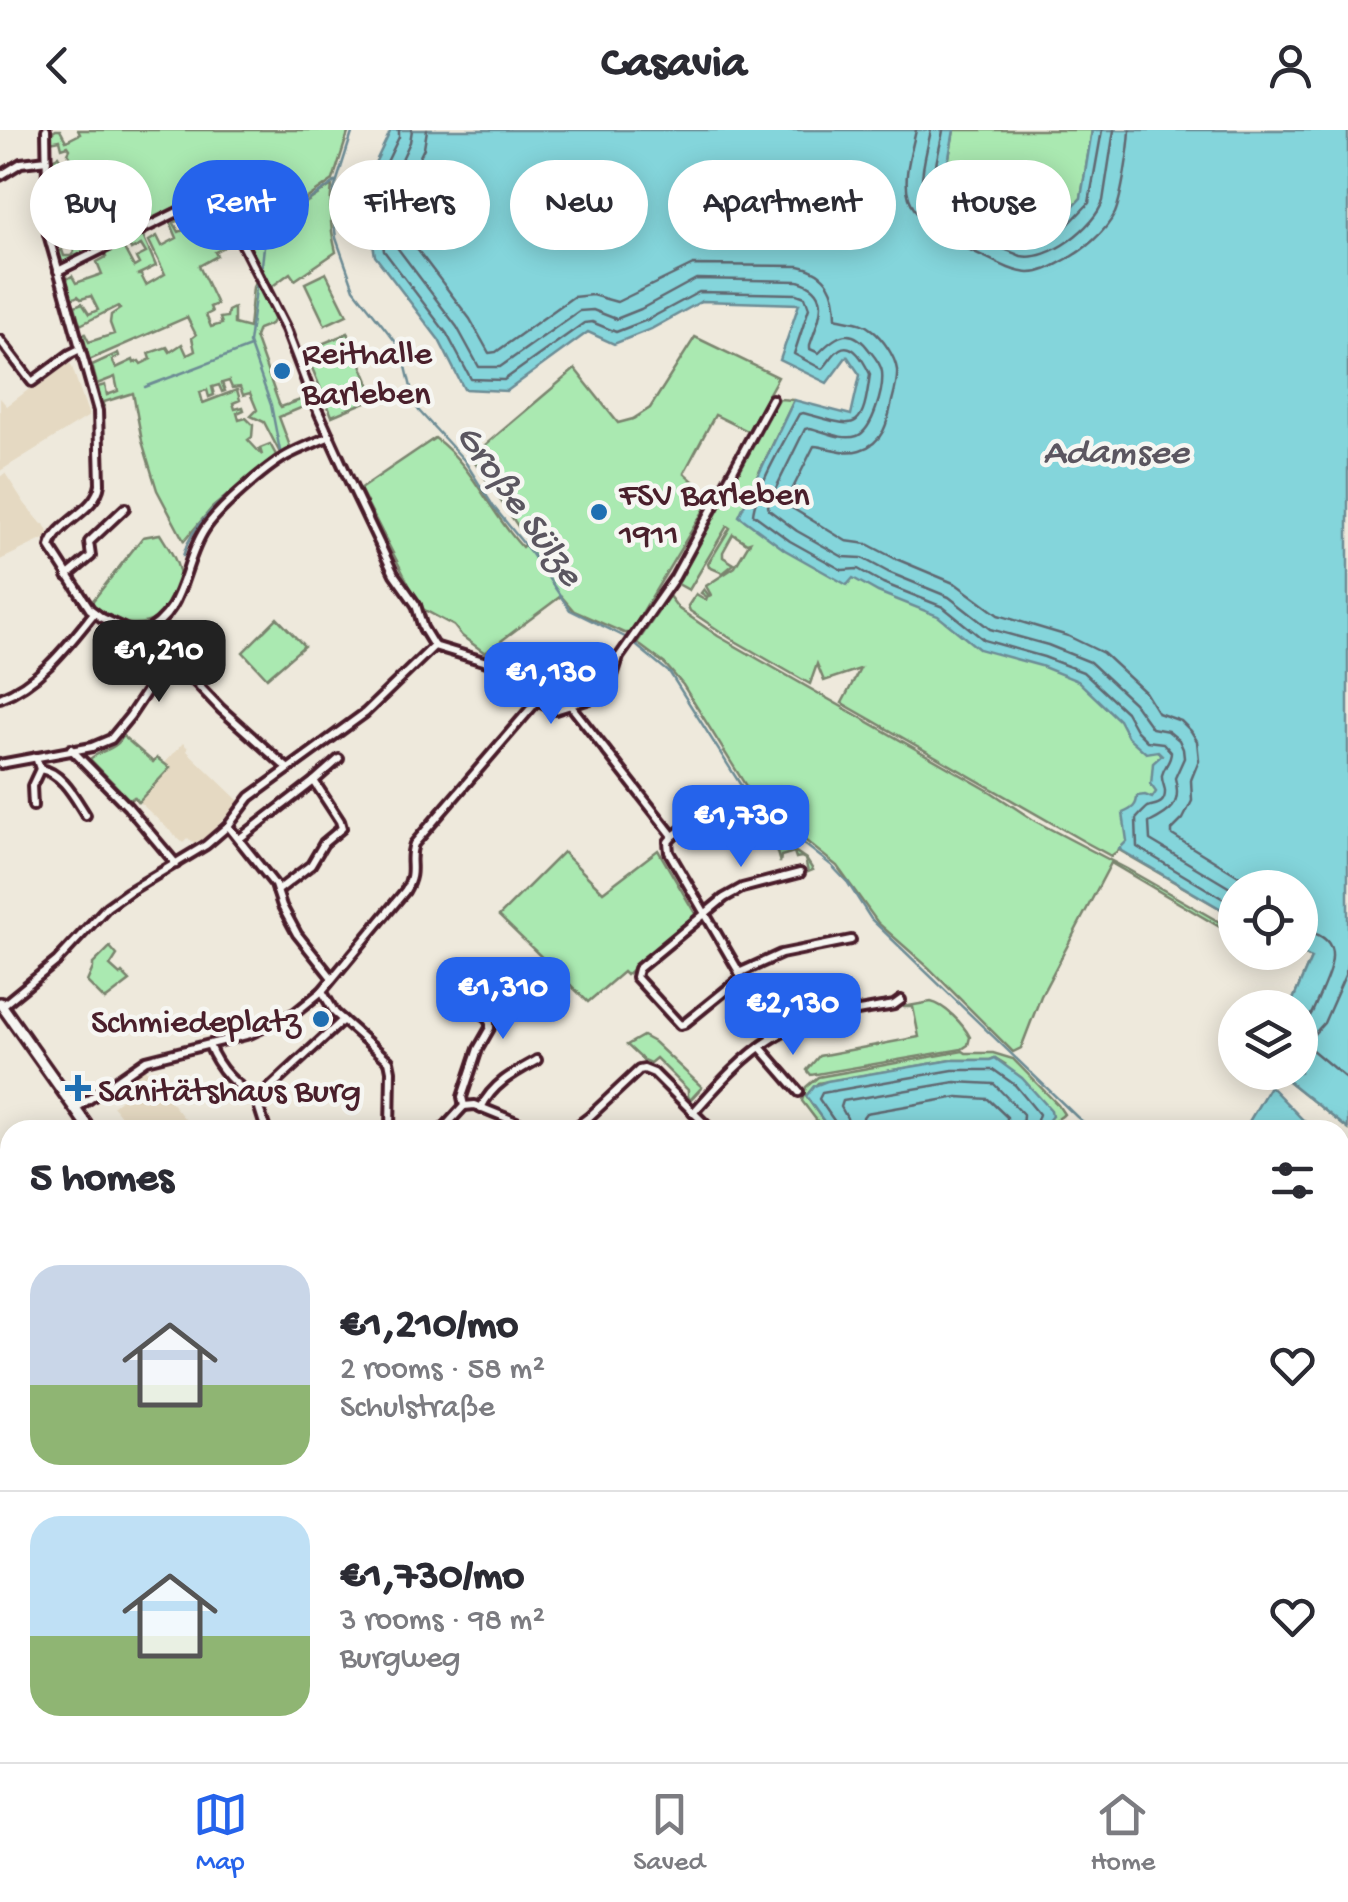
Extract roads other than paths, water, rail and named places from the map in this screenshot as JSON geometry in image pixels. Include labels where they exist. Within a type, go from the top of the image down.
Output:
[{"type":"street","points":[[46,130],[47,160]]},
{"type":"street","points":[[0,176],[30,162]]},
{"type":"street","points":[[58,271],[213,196],[224,204],[291,340],[313,400],[390,566],[416,605],[434,646],[490,663],[537,701],[555,710],[606,690],[613,680],[620,657],[676,578],[772,399]]},
{"type":"street","points":[[52,250],[98,410],[100,488],[97,496],[50,542],[52,551],[94,613],[142,634],[166,662],[183,669],[287,768]]},
{"type":"street","points":[[0,340],[32,382],[80,350]]},
{"type":"street","points":[[142,634],[173,607],[198,541],[217,514],[280,460],[330,436]]},
{"type":"street","points":[[68,576],[91,556],[89,542],[125,508]]},
{"type":"street","points":[[0,698],[22,688],[55,659],[94,613]]},
{"type":"street","points":[[79,1120],[1,1005],[57,962],[107,907],[206,845],[228,826],[250,797],[366,713],[434,646]]},
{"type":"street","points":[[0,764],[111,739],[166,662]]},
{"type":"street","points":[[74,1109],[146,1060],[250,1034],[303,1008],[322,991],[406,891],[414,873],[414,844],[537,701]]},
{"type":"street","points":[[572,706],[673,836]]},
{"type":"street","points":[[71,750],[128,807],[176,864]]},
{"type":"street","points":[[33,806],[32,786],[40,769],[36,756]]},
{"type":"street","points":[[240,839],[339,760]]},
{"type":"street","points":[[40,769],[52,772],[86,815]]},
{"type":"street","points":[[277,891],[311,865],[322,846],[342,828],[314,781]]},
{"type":"street","points":[[715,814],[706,812],[673,836],[668,842],[669,852],[772,1038]]},
{"type":"street","points":[[228,826],[277,891],[301,941],[332,978]]},
{"type":"street","points":[[800,873],[742,888],[724,898],[638,968],[637,982],[680,1025],[740,975],[783,953],[851,940]]},
{"type":"street","points":[[464,1106],[462,1097],[478,1048],[490,1028],[485,1016],[513,975]]},
{"type":"street","points":[[322,991],[335,1013],[389,1061],[390,1120]]},
{"type":"street","points":[[693,1113],[731,1072],[772,1038],[815,1020],[894,1005],[901,1000]]},
{"type":"street","points":[[258,1100],[343,1020]]},
{"type":"street","points":[[209,1045],[233,1082],[258,1100],[263,1120]]},
{"type":"street","points":[[760,1047],[799,1092]]},
{"type":"street","points":[[481,1108],[488,1094],[510,1074],[537,1060]]},
{"type":"street","points":[[585,1120],[644,1068],[700,1120]]},
{"type":"street","points":[[451,1120],[469,1104],[511,1120]]},
{"type":"water","name":"Adamsee","points":[[391,130],[954,130],[949,160],[916,160],[916,250],[1071,250],[1071,208],[1081,198],[1092,130],[1348,130],[1348,1120],[1337,1120],[1299,1090],[1318,1090],[1318,990],[1297,990],[1306,970],[1318,970],[1318,870],[1218,870],[1218,907],[1119,849],[1127,841],[1123,813],[1133,807],[1137,796],[1152,798],[1156,792],[1151,785],[1153,763],[1162,755],[1158,751],[1146,753],[1128,737],[1119,720],[1078,681],[979,649],[938,616],[853,578],[847,585],[785,550],[739,516],[794,400],[851,415],[860,375],[847,356],[827,383],[780,360],[799,304],[702,301],[614,344],[588,332],[507,391],[464,389],[439,340],[374,250],[490,250],[490,160],[377,160]]},
{"type":"water","points":[[995,1058],[1022,1078],[1051,1110],[1049,1120],[823,1120],[806,1096],[814,1086],[827,1081],[952,1060]]},
{"type":"water","points":[[1268,1090],[1274,1090],[1303,1120],[1250,1120]]},
{"type":"waterway","name":"Große Sülze","points":[[353,130],[334,190],[336,238],[354,289],[402,350],[419,411],[464,460],[570,610],[627,638],[670,673],[747,795],[831,865],[871,919],[1081,1120]]},
{"type":"waterway","points":[[262,265],[270,227],[329,186]]},
{"type":"waterway","points":[[257,281],[249,343],[271,405],[280,451]]},
{"type":"waterway","points":[[145,387],[250,347]]},
{"type":"waterway","points":[[183,556],[209,513],[275,457]]},
{"type":"place","name":"Reithalle Barleben","points":[[282,371]]},
{"type":"place","name":"FSV Barleben 1911","points":[[599,512]]},
{"type":"place","name":"Schmiedeplatz","points":[[321,1019]]},
{"type":"place","name":"Sanitätshaus Burg","points":[[78,1088]]}]
